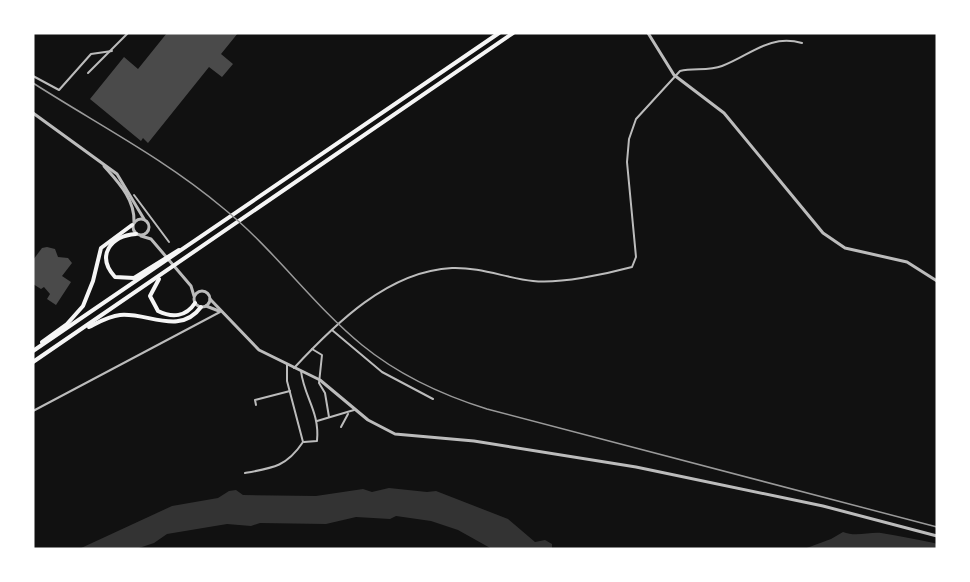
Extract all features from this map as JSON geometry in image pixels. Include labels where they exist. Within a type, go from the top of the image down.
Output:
[{"type":"highway","points":[[138,235],[118,240],[108,249],[105,259],[106,267],[115,277],[134,278],[193,243],[499,33]]},
{"type":"highway","points":[[195,303],[189,311],[177,316],[164,314],[154,306],[150,296],[158,280],[177,264],[513,33]]},
{"type":"highway","points":[[33,350],[78,313],[91,288],[101,248],[133,224]]},
{"type":"highway","points":[[33,350],[165,260]]},
{"type":"highway","points":[[33,362],[170,270]]},
{"type":"highway","points":[[77,332],[119,315],[166,322],[183,321],[203,307]]},
{"type":"street","points":[[88,73],[128,33]]},
{"type":"street","points":[[648,33],[674,75],[724,113],[823,233],[845,248],[906,262],[937,281]]},
{"type":"street","points":[[294,368],[333,329],[372,298],[397,284],[436,269],[473,268],[536,281],[632,267],[636,257],[628,194],[627,162],[629,139],[636,119],[680,71],[713,69],[771,42],[789,40],[802,44]]},
{"type":"street","points":[[33,76],[59,90],[91,54],[112,51]]},
{"type":"street","points":[[33,113],[117,174],[125,183],[148,223],[151,239],[190,286],[195,303],[220,312]]},
{"type":"street","points":[[98,160],[124,189],[134,214],[133,224],[138,235],[151,239]]},
{"type":"street","points":[[134,195],[170,243]]},
{"type":"street","points":[[133,224],[144,219]]},
{"type":"street","points":[[148,223],[152,219]]},
{"type":"street","points":[[138,235],[149,229]]},
{"type":"street","points":[[190,286],[208,293],[220,312],[255,347],[320,380],[379,426],[401,435],[468,440],[584,458],[823,506],[937,536]]},
{"type":"street","points":[[194,296],[200,291]]},
{"type":"street","points":[[203,307],[210,299]]},
{"type":"street","points":[[33,411],[220,312]]},
{"type":"street","points":[[333,329],[382,372],[433,399]]},
{"type":"street","points":[[312,349],[322,355],[320,380],[329,417]]},
{"type":"street","points":[[245,473],[280,465],[293,457],[303,442],[286,374],[287,364]]},
{"type":"street","points":[[301,371],[317,421],[317,441],[303,442]]},
{"type":"street","points":[[256,405],[255,400],[290,391]]},
{"type":"street","points":[[317,421],[355,409]]},
{"type":"street","points":[[342,427],[348,412]]},
{"type":"shaded area","points":[[389,488],[436,491],[508,519],[535,542],[545,540],[552,544],[552,549],[492,549],[458,530],[431,521],[396,516],[390,519],[356,517],[326,524],[260,523],[251,526],[227,524],[167,534],[154,543],[136,549],[79,549],[172,506],[218,498],[229,491],[236,490],[243,495],[316,496],[363,489],[372,492]]},
{"type":"shaded area","points":[[843,532],[901,536],[937,544],[937,549],[804,549]]},
{"type":"building","points":[[167,33],[238,33],[221,54],[233,64],[222,77],[209,67],[148,143],[143,138],[141,141],[90,99],[124,57],[138,69]]},
{"type":"building","points":[[42,248],[55,249],[58,257],[68,258],[72,263],[62,276],[71,282],[56,305],[47,299],[50,294],[44,287],[41,289],[33,284],[33,260]]},
{"type":"railway","points":[[33,83],[201,190],[242,224],[326,312],[362,345],[391,366],[422,383],[487,409],[937,527]]}]
